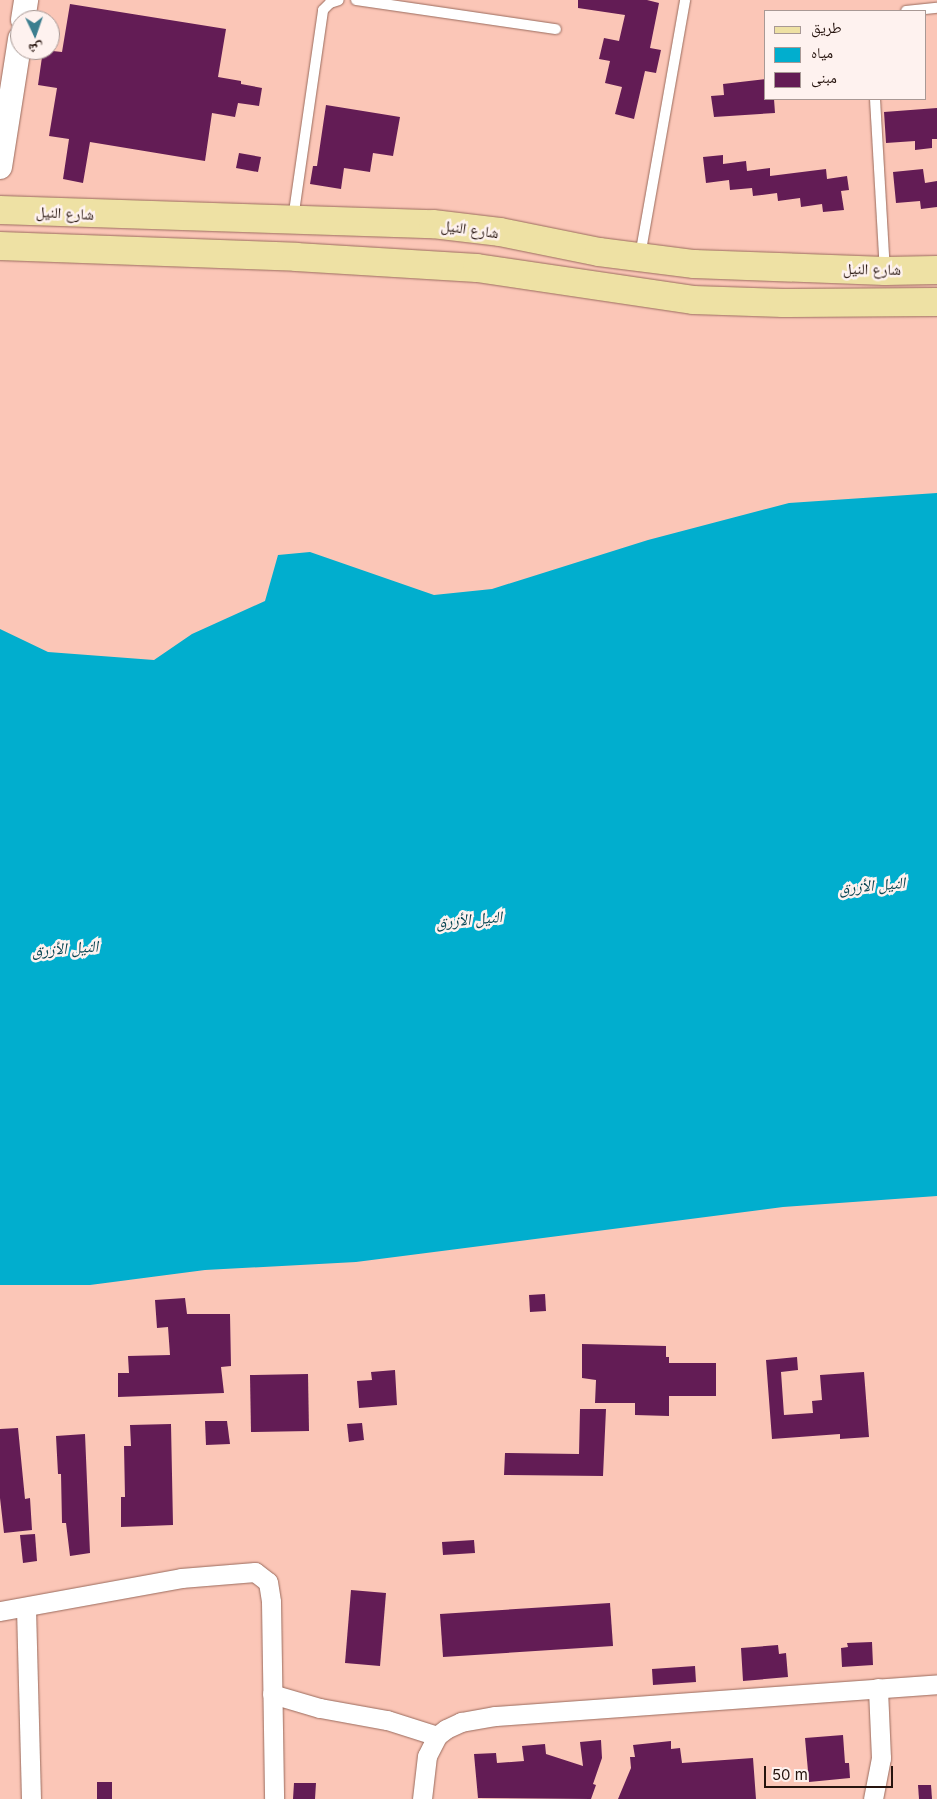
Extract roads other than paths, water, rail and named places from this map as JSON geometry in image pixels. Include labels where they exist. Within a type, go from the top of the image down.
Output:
[{"type":"main road","name":"شارع النيل","points":[[0,210],[433,224],[500,232],[640,257],[694,264],[937,270]]},
{"type":"main road","points":[[0,246],[296,257],[477,268],[693,300],[793,303],[937,302]]},
{"type":"street","points":[[0,167],[17,60]]},
{"type":"street","points":[[0,1611],[26,1608],[181,1578],[255,1572],[268,1582],[270,1602],[274,1799]]},
{"type":"street","points":[[26,1608],[31,1799]]},
{"type":"street","points":[[422,1799],[427,1756],[436,1736],[461,1722],[495,1716],[937,1684]]},
{"type":"street","points":[[873,1799],[881,1758],[878,1688]]},
{"type":"street","points":[[272,1694],[320,1708],[387,1720],[436,1736]]},
{"type":"lane","points":[[293,220],[323,10],[330,3],[339,0]]},
{"type":"lane","points":[[356,0],[556,28]]},
{"type":"lane","points":[[640,257],[685,0]]},
{"type":"lane","points":[[916,10],[937,8]]},
{"type":"lane","points":[[875,100],[885,270]]},
{"type":"water","name":"النيل الأزرق","points":[[937,493],[937,1196],[783,1207],[356,1262],[205,1270],[90,1285],[0,1285],[0,629],[48,652],[154,660],[192,634],[265,601],[278,555],[310,552],[434,595],[492,589],[648,540],[789,503]]}]
